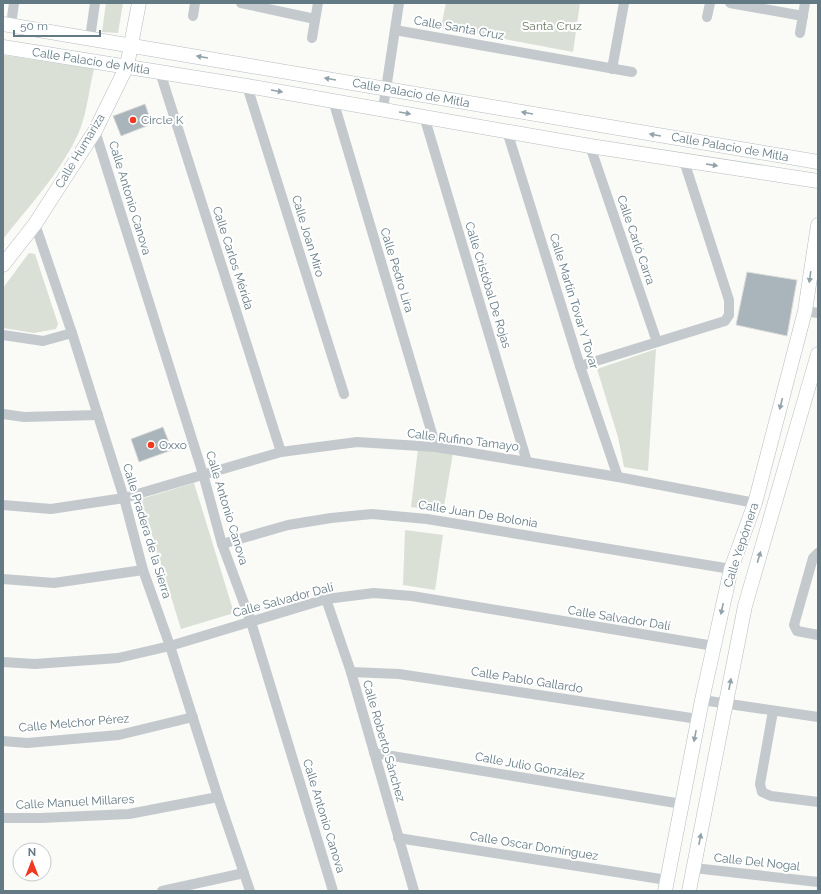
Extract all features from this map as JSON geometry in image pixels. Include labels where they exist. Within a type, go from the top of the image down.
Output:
[{"type":"main road","name":"Calle Humariza","points":[[3,265],[35,224],[95,132],[127,66],[139,3]]},
{"type":"main road","name":"Calle Palacio de Mitla","points":[[7,25],[818,162]]},
{"type":"main road","name":"Calle Palacio de Mitla","points":[[3,47],[333,100],[590,146],[818,181]]},
{"type":"main road","name":"Calle Yepómera","points":[[666,885],[698,719],[731,569],[755,503],[811,312],[818,225]]},
{"type":"main road","name":"Calle Yepómera","points":[[690,891],[745,606],[818,354]]},
{"type":"street","points":[[7,25],[14,3]]},
{"type":"street","points":[[90,38],[95,3]]},
{"type":"street","points":[[193,16],[195,3]]},
{"type":"street","points":[[241,3],[315,19]]},
{"type":"street","points":[[312,38],[318,3]]},
{"type":"street","name":"Calle Santa Cruz","points":[[383,109],[399,3]]},
{"type":"street","points":[[612,69],[624,3]]},
{"type":"street","points":[[707,17],[710,3]]},
{"type":"street","points":[[730,3],[803,16]]},
{"type":"street","points":[[800,33],[805,3]]},
{"type":"street","name":"Calle Santa Cruz","points":[[396,30],[632,72]]},
{"type":"street","name":"Calle Carlos Mérida","points":[[160,72],[281,452]]},
{"type":"street","name":"Calle Joan Miro","points":[[247,86],[344,394]]},
{"type":"street","name":"Calle Pedro Lira","points":[[333,100],[436,447]]},
{"type":"street","name":"Calle Cristóbal De Rojas","points":[[424,116],[527,462]]},
{"type":"street","name":"Calle Martín Tovar Y Tovar","points":[[507,131],[580,366],[618,477]]},
{"type":"street","name":"Calle Antonio Canova","points":[[95,132],[203,474],[222,544],[251,622],[333,891]]},
{"type":"street","name":"Calle Carló Carra","points":[[590,146],[657,342]]},
{"type":"street","points":[[580,366],[725,321],[729,316],[729,300],[684,161]]},
{"type":"street","name":"Calle Pradera de la Sierra","points":[[35,224],[72,333],[124,498],[143,570],[170,646],[218,797],[250,891]]},
{"type":"street","points":[[3,335],[12,338],[43,341],[72,333]]},
{"type":"street","points":[[3,414],[24,417],[98,415]]},
{"type":"street","name":"Calle Rufino Tamayo","points":[[3,505],[51,509],[124,498],[281,452],[357,442],[436,447],[618,477],[755,503]]},
{"type":"street","name":"Calle Juan De Bolonia","points":[[222,544],[288,525],[331,518],[372,514],[428,519],[731,569]]},
{"type":"street","points":[[818,553],[813,558],[794,625],[797,631],[818,635]]},
{"type":"street","points":[[3,579],[54,583],[143,570]]},
{"type":"street","name":"Calle Salvador Dalí","points":[[3,662],[35,664],[118,658],[170,646],[326,599],[374,594],[412,596],[714,646]]},
{"type":"street","name":"Calle Roberto Sánchez","points":[[326,599],[351,672],[414,891]]},
{"type":"street","name":"Calle Pablo Gallardo","points":[[351,672],[399,674],[698,719]]},
{"type":"street","points":[[702,700],[818,717]]},
{"type":"street","points":[[773,711],[760,784],[762,792],[771,796],[818,802]]},
{"type":"street","name":"Calle Melchor Pérez","points":[[3,741],[27,743],[119,735],[193,717]]},
{"type":"street","name":"Calle Julio González","points":[[374,752],[682,804]]},
{"type":"street","name":"Calle Manuel Millares","points":[[3,818],[41,818],[129,814],[218,797]]},
{"type":"street","name":"Calle Oscar Domínguez","points":[[398,838],[666,885]]},
{"type":"street","name":"Calle Del Nogal","points":[[694,868],[818,882]]},
{"type":"street","points":[[162,891],[244,873]]},
{"type":"green space","points":[[106,3],[123,3],[118,33],[102,32]]},
{"type":"green space","name":"Santa Cruz","points":[[446,3],[580,3],[573,52],[441,27]]},
{"type":"green space","points":[[3,55],[94,69],[84,117],[72,147],[44,188],[3,239]]},
{"type":"green space","points":[[29,253],[35,254],[58,324],[56,329],[34,333],[3,328],[3,288]]},
{"type":"green space","points":[[656,349],[648,471],[624,467],[618,437],[597,369]]},
{"type":"green space","points":[[418,449],[453,453],[443,512],[411,507]]},
{"type":"green space","points":[[194,483],[234,613],[181,629],[141,499]]},
{"type":"green space","points":[[405,530],[443,535],[435,590],[403,585]]},
{"type":"building","name":"Circle K","points":[[145,104],[152,124],[121,136],[113,116]]},
{"type":"building","points":[[747,272],[797,280],[787,336],[736,325]]},
{"type":"building","name":"Oxxo","points":[[163,427],[172,450],[139,462],[131,439]]},
{"type":"place","name":"Circle K","points":[[133,120]]},
{"type":"place","name":"Oxxo","points":[[151,445]]}]
